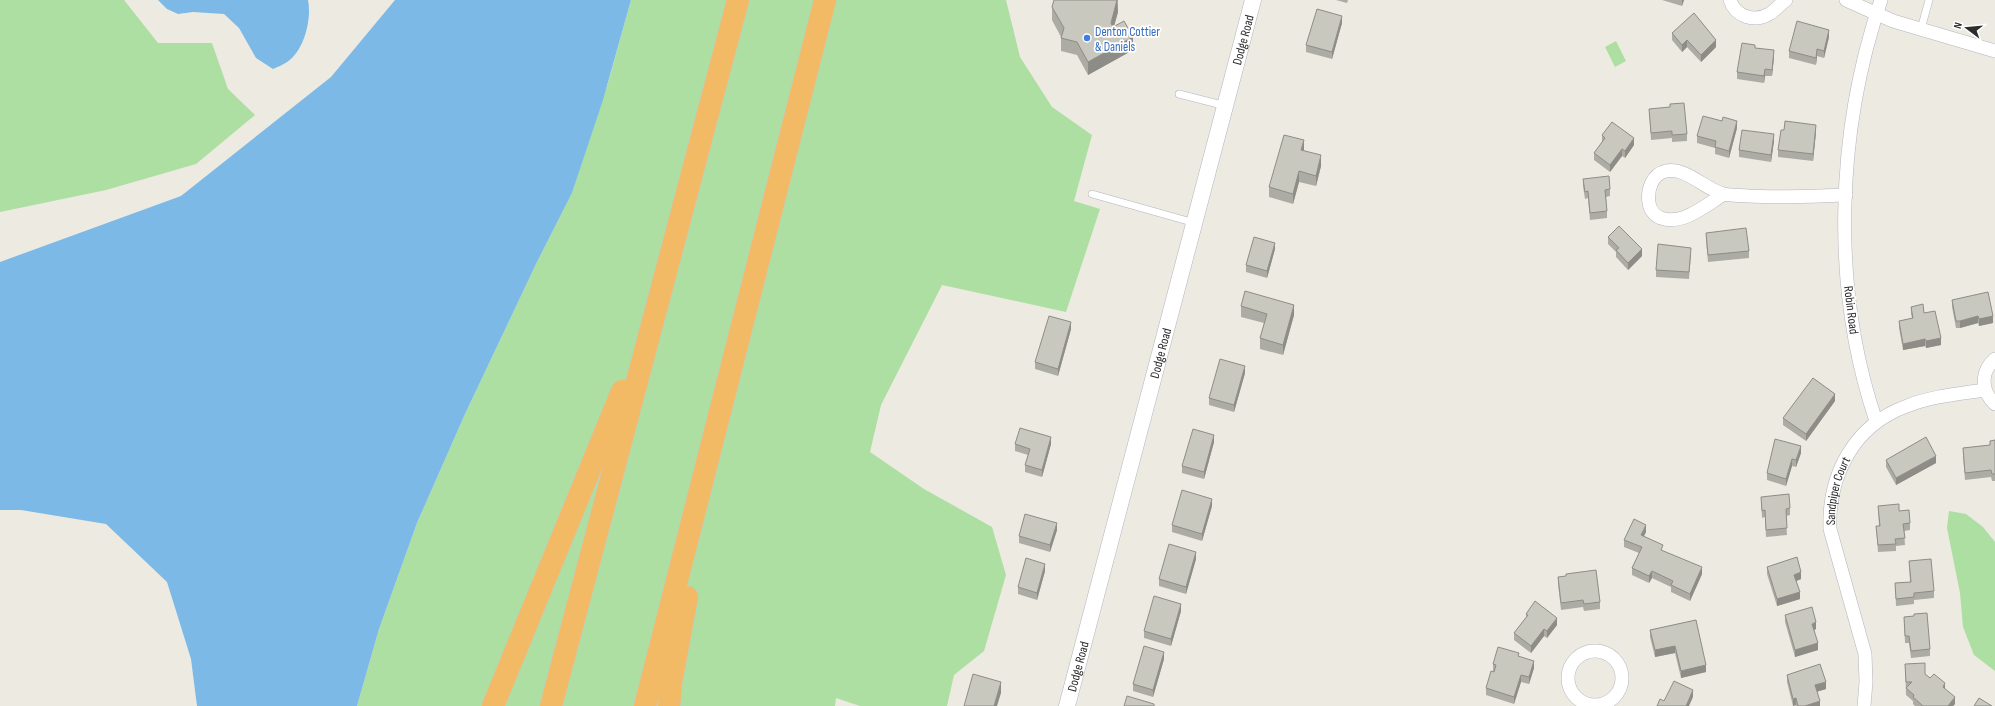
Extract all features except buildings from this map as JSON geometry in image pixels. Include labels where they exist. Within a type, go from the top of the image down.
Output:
[{"type":"highway","points":[[551,706],[738,0]]},
{"type":"highway","points":[[645,706],[825,0]]},
{"type":"highway","points":[[493,706],[655,310]]},
{"type":"highway","points":[[669,706],[670,683],[686,603],[711,498],[720,413]]},
{"type":"street","name":"Dodge Road","points":[[1067,706],[1254,0]]},
{"type":"street","points":[[1730,0],[1732,6],[1739,13],[1749,18],[1760,18],[1769,14],[1786,0]]},
{"type":"street","points":[[1846,0],[1893,21],[1995,51]]},
{"type":"street","name":"Robin Road","points":[[1876,421],[1867,393],[1855,337],[1847,264],[1846,195],[1850,141],[1860,79],[1881,0]]},
{"type":"street","points":[[1724,194],[1689,216],[1679,220],[1667,220],[1657,217],[1649,207],[1648,195],[1651,182],[1664,172],[1674,170],[1724,194],[1765,197],[1846,195]]},
{"type":"street","points":[[1995,359],[1985,371],[1983,380],[1988,397],[1995,404]]},
{"type":"street","name":"Sandpiper Court","points":[[1864,706],[1866,682],[1865,654],[1833,544],[1829,512],[1832,492],[1846,457],[1860,438],[1876,421],[1906,406],[1941,396],[1985,390]]},
{"type":"street","points":[[1591,652],[1600,652],[1609,655],[1616,661],[1620,668],[1622,681],[1618,693],[1613,699],[1597,706],[1580,704],[1570,687],[1568,678],[1572,665],[1582,655],[1591,652]]},
{"type":"lane","points":[[1921,29],[1929,0]]},
{"type":"lane","points":[[1179,94],[1226,106]]},
{"type":"lane","points":[[1092,194],[1195,223]]},
{"type":"green space","points":[[0,0],[124,0],[158,43],[212,43],[228,89],[255,115],[196,164],[106,190],[0,212]]},
{"type":"green space","points":[[631,0],[1006,0],[1020,57],[1052,107],[1092,135],[1074,201],[1100,209],[1066,312],[942,285],[881,405],[870,452],[924,489],[992,527],[1006,575],[984,651],[954,675],[947,706],[860,706],[836,698],[835,706],[357,706],[379,629],[417,523],[465,414],[536,264],[572,193],[608,83]]},
{"type":"green space","points":[[1616,41],[1626,61],[1615,67],[1605,47]]},
{"type":"green space","points":[[1949,511],[1966,514],[1983,527],[1995,542],[1995,671],[1974,655],[1963,627],[1960,593],[1947,528]]},
{"type":"water","points":[[158,0],[308,0],[308,25],[302,43],[293,57],[273,69],[256,58],[239,28],[224,14],[193,12],[178,14],[167,9]]},
{"type":"water","points":[[395,0],[631,0],[603,100],[572,193],[536,264],[465,414],[417,523],[379,629],[357,706],[197,706],[191,659],[167,582],[106,524],[21,510],[0,510],[0,262],[181,196],[331,77]]},
{"type":"place","name":"Denton Cottier & Daniels","points":[[1087,38]]}]
